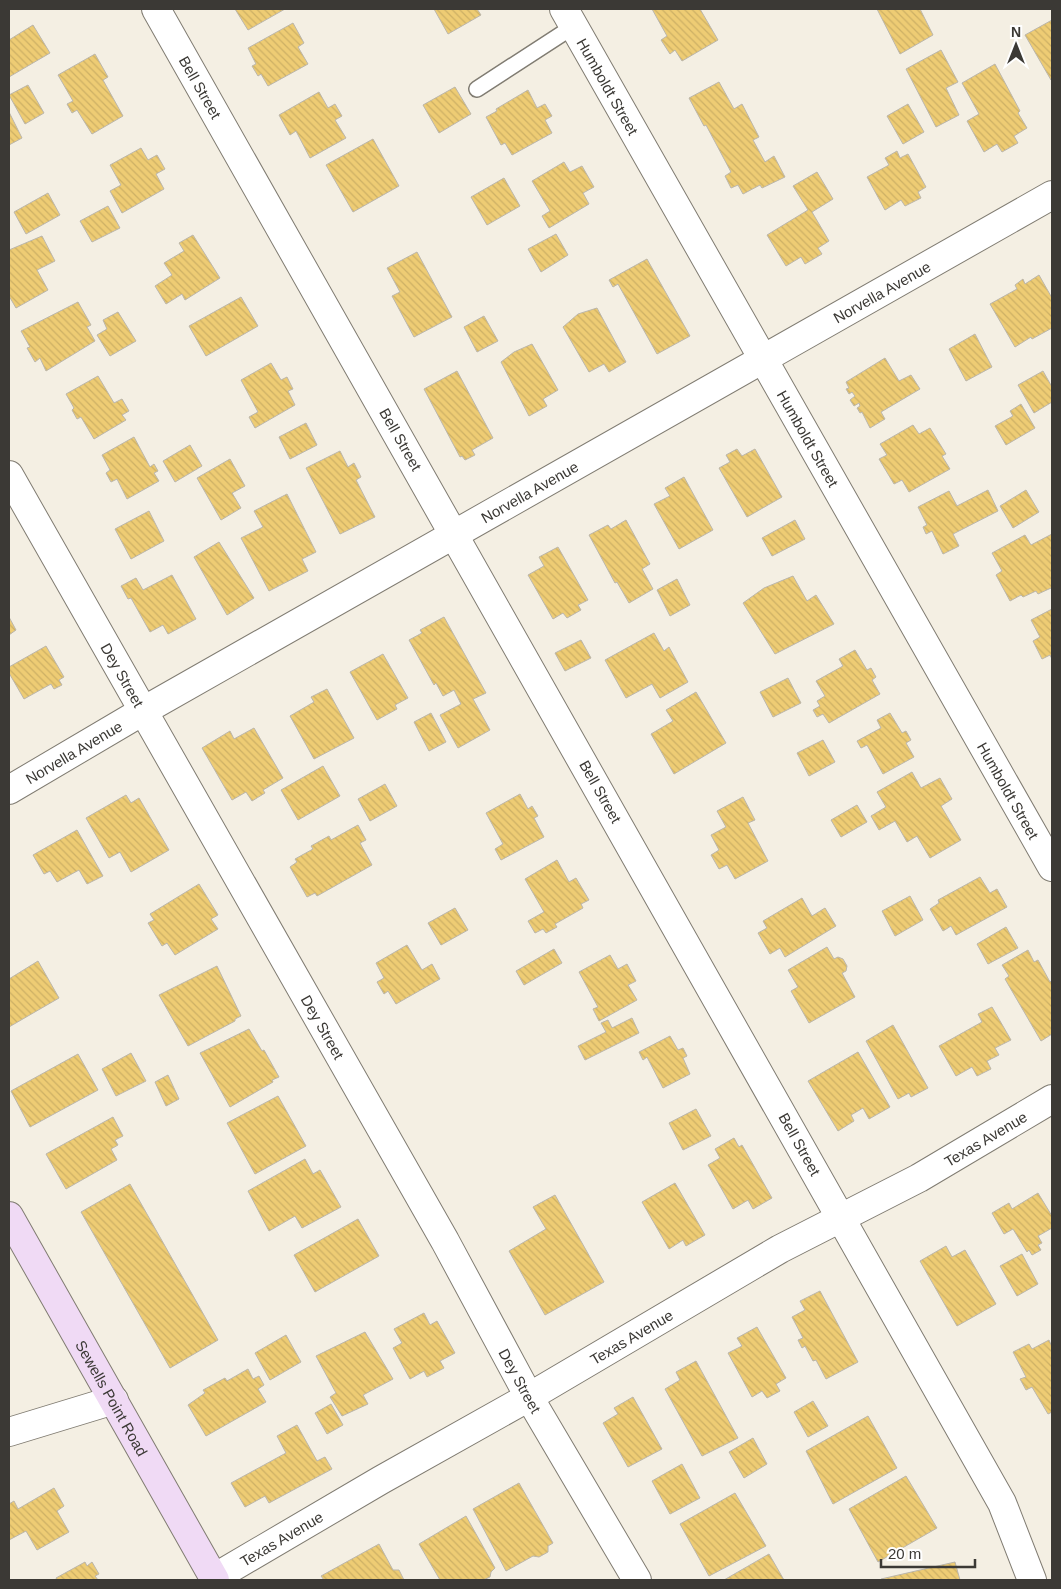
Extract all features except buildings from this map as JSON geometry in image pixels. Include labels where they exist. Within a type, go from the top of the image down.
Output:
[{"type":"main road","name":"Sewells Point Road","points":[[9,1216],[215,1579]]},
{"type":"street","name":"Bell Street","points":[[156,9],[694,953],[1002,1503],[1032,1580]]},
{"type":"street","name":"Humboldt Street","points":[[569,18],[1052,867]]},
{"type":"street","name":"Norvella Avenue","points":[[9,790],[143,711],[1052,195]]},
{"type":"street","name":"Dey Street","points":[[9,475],[445,1241],[529,1397],[637,1580]]},
{"type":"street","name":"Texas Avenue","points":[[215,1579],[381,1480],[529,1397],[780,1249],[919,1178],[1052,1099]]},
{"type":"street","points":[[9,1432],[114,1400]]},
{"type":"lane","points":[[477,89],[569,18]]}]
